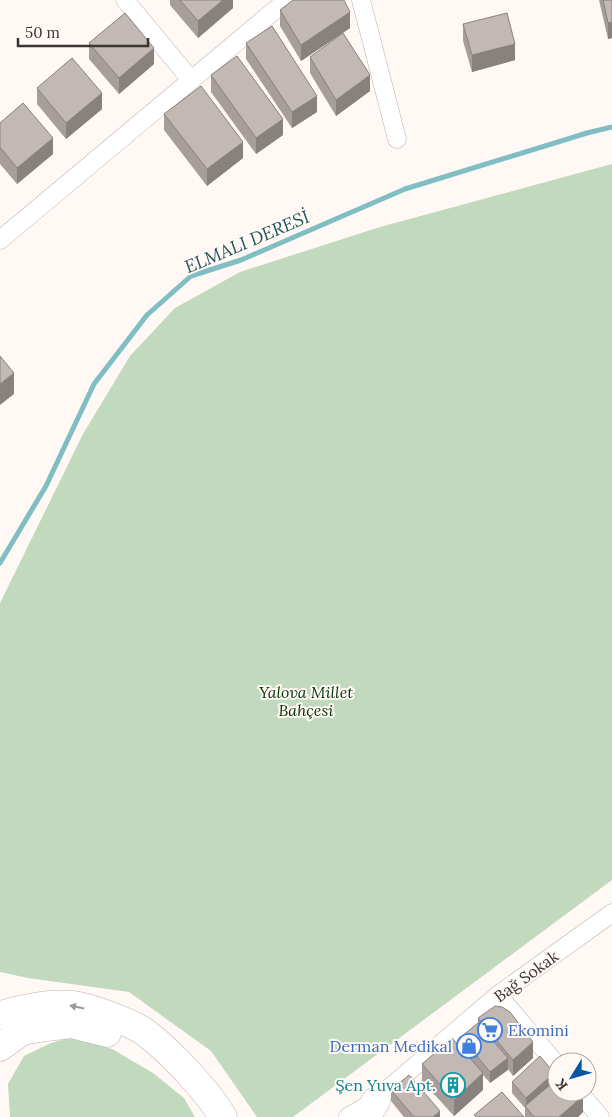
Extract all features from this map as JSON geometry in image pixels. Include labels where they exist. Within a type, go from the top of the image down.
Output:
[{"type":"highway","points":[[0,1015],[35,1006],[73,1005],[111,1016],[145,1032],[178,1063],[215,1104],[223,1117]]},
{"type":"highway","points":[[0,1047],[22,1031],[71,1024],[99,1030],[134,1043],[156,1060],[184,1086],[207,1117]]},
{"type":"street","points":[[125,0],[191,80]]},
{"type":"street","points":[[3,230],[191,80],[287,0]]},
{"type":"street","points":[[361,0],[397,140]]},
{"type":"street","name":"Bağ Sokak","points":[[348,1117],[366,1112],[498,995],[612,913]]},
{"type":"street","points":[[498,995],[547,1053]]},
{"type":"street","points":[[587,1102],[600,1117]]},
{"type":"green space","name":"Yalova Millet Bahçesi","points":[[612,164],[612,880],[293,1117],[257,1117],[211,1051],[129,992],[28,978],[0,972],[0,603],[83,434],[130,356],[175,308],[240,272],[380,227]]},
{"type":"green space","points":[[73,1037],[112,1049],[153,1073],[184,1098],[195,1117],[10,1117],[8,1084],[24,1056],[51,1043]]},
{"type":"building","points":[[180,0],[223,0],[198,21]]},
{"type":"building","points":[[293,0],[344,0],[350,12],[301,45],[280,10]]},
{"type":"building","points":[[603,0],[612,0],[612,22],[608,23]]},
{"type":"building","points":[[125,13],[154,48],[119,78],[89,43]]},
{"type":"building","points":[[507,13],[515,44],[472,55],[463,24]]},
{"type":"building","points":[[272,26],[317,96],[292,112],[246,43]]},
{"type":"building","points":[[343,33],[370,75],[336,100],[310,57]]},
{"type":"building","points":[[237,56],[283,119],[256,138],[211,75]]},
{"type":"building","points":[[72,58],[102,93],[66,123],[37,88]]},
{"type":"building","points":[[201,86],[243,142],[207,169],[164,114]]},
{"type":"building","points":[[23,103],[53,138],[17,168],[0,147],[0,123]]},
{"type":"building","points":[[0,356],[14,373],[0,384]]},
{"type":"building","points":[[495,1006],[502,1007],[510,1012],[533,1042],[513,1060],[478,1018]]},
{"type":"building","points":[[478,1023],[508,1058],[490,1072],[461,1037]]},
{"type":"building","points":[[452,1038],[483,1073],[454,1100],[422,1064]]},
{"type":"building","points":[[540,1056],[547,1064],[547,1079],[526,1098],[512,1082]]},
{"type":"building","points":[[409,1075],[440,1111],[433,1117],[414,1117],[391,1090]]},
{"type":"building","points":[[547,1087],[547,1102],[576,1102],[559,1117],[534,1117],[525,1106]]},
{"type":"building","points":[[502,1092],[524,1117],[476,1117],[474,1115]]},
{"type":"waterway","name":"ELMALI DERESİ","points":[[0,563],[46,486],[94,384],[147,315],[191,276],[241,260],[405,189],[612,127]]},
{"type":"place","name":"Ekomini","points":[[490,1030]]},
{"type":"place","name":"Derman Medikal","points":[[469,1046]]},
{"type":"place","name":"Şen Yuva Apt.","points":[[453,1085]]}]
